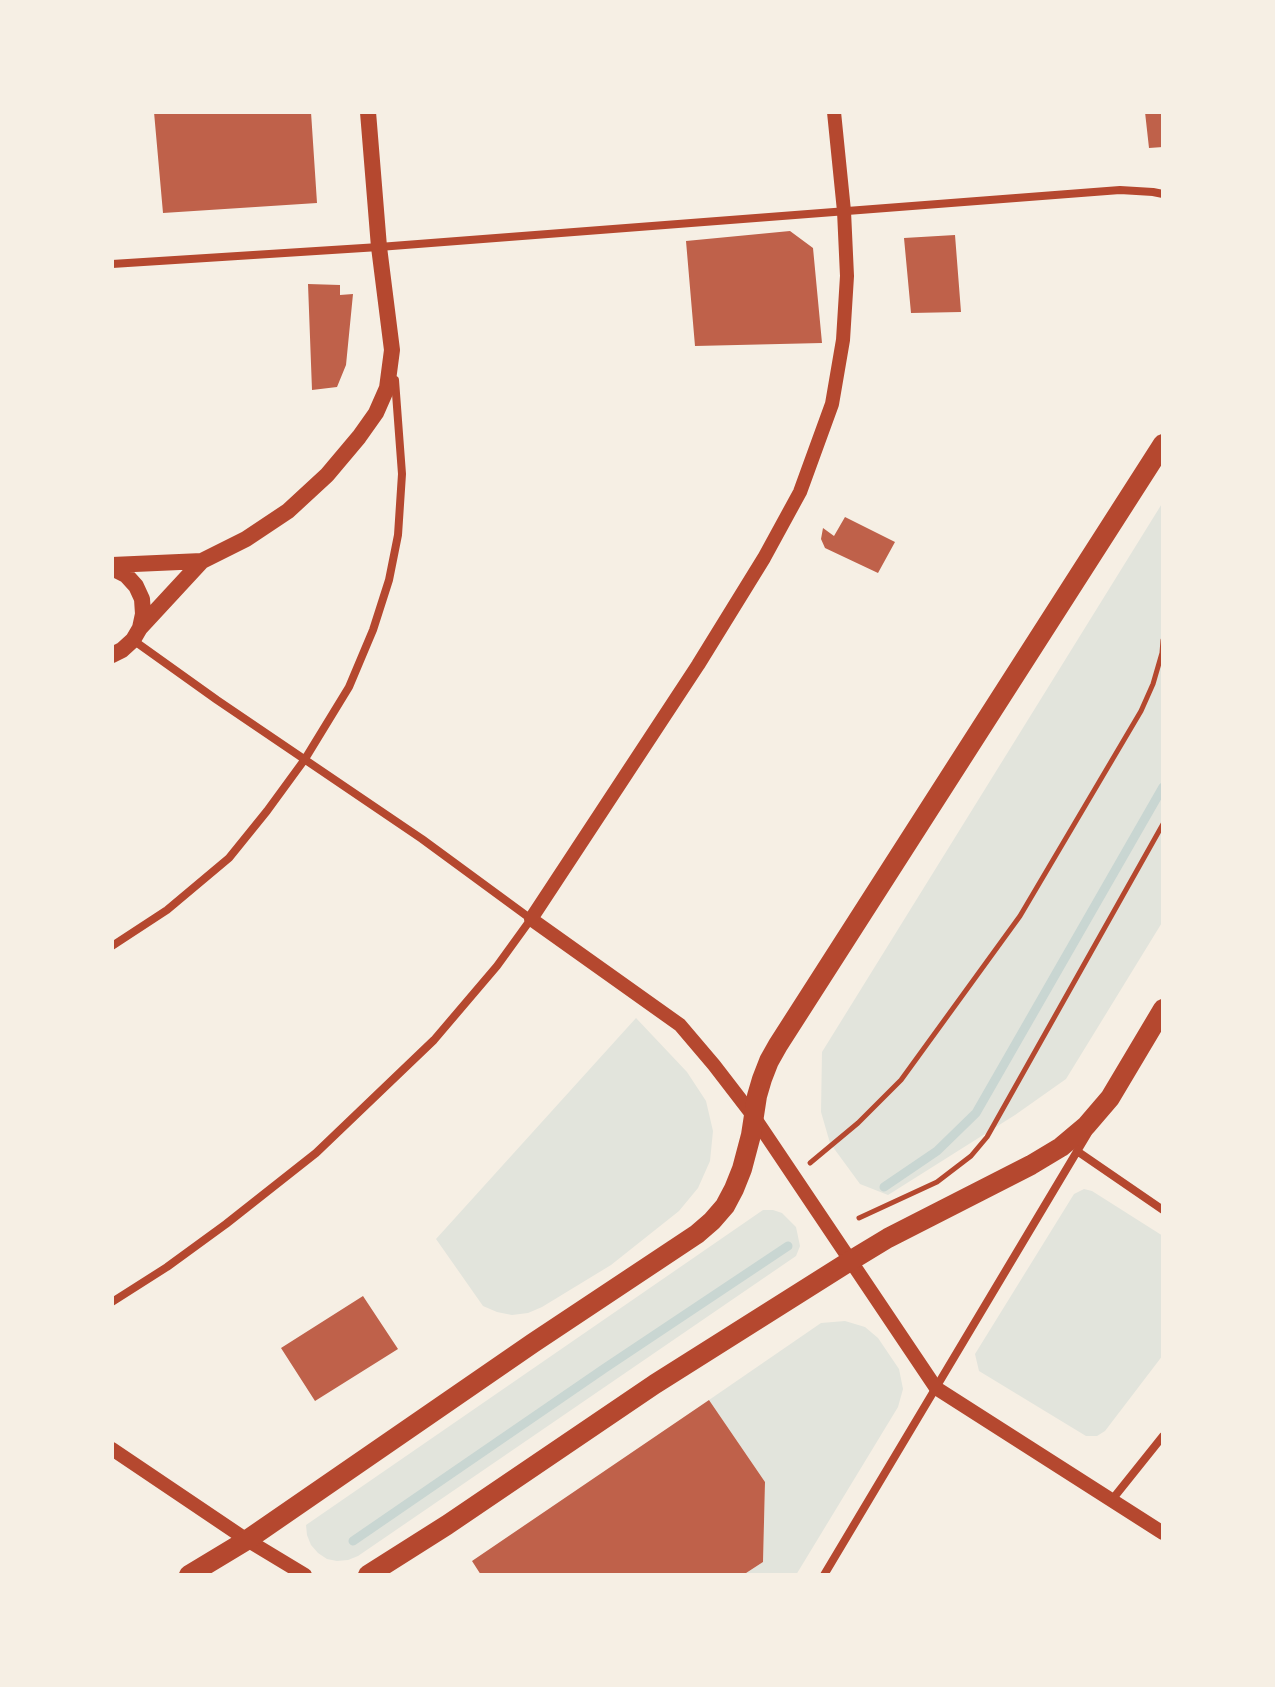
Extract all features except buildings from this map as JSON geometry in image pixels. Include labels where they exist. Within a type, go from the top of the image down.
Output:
[{"type":"main road","points":[[112,655],[122,650],[202,561],[246,539],[288,511],[327,475],[376,413],[387,388],[392,350],[379,247],[368,112]]},
{"type":"main road","points":[[189,1575],[247,1540],[697,1234],[718,1214],[734,1189],[747,1153],[762,1079],[778,1045],[1163,444]]},
{"type":"main road","points":[[112,567],[202,561]]},
{"type":"main road","points":[[112,567],[126,575],[142,599],[143,614],[137,634]]},
{"type":"main road","points":[[368,1575],[655,1384],[850,1261],[1051,1153],[1086,1126],[1110,1098],[1163,1009]]},
{"type":"street","points":[[112,1302],[226,1224],[316,1153],[434,1040],[497,966],[531,919],[698,665],[764,558],[800,492],[832,404],[843,340],[847,276],[834,112]]},
{"type":"street","points":[[112,264],[379,247],[1120,190],[1163,194]]},
{"type":"street","points":[[112,946],[167,910],[229,858],[305,759],[349,687],[373,630],[389,580],[398,535],[402,474],[392,350]]},
{"type":"street","points":[[137,634],[217,700],[422,839],[680,1025],[754,1117],[936,1388],[1163,1533]]},
{"type":"street","points":[[824,1575],[1110,1098]]},
{"type":"street","points":[[1077,1151],[1163,1210]]},
{"type":"street","points":[[1111,1501],[1163,1436]]},
{"type":"street","points":[[112,1449],[305,1575]]},
{"type":"path","points":[[798,1182],[901,1080],[1020,916],[1141,711],[1153,684],[1163,640]]},
{"type":"path","points":[[859,1218],[937,1182],[971,1156],[987,1137],[1163,824]]},
{"type":"shaded area","points":[[1163,502],[1163,921],[1066,1079],[888,1195],[860,1184],[830,1143],[821,1112],[822,1052]]},
{"type":"shaded area","points":[[636,1018],[687,1072],[706,1101],[713,1131],[710,1161],[698,1188],[679,1211],[611,1265],[542,1307],[512,1315],[483,1306],[436,1239]]},
{"type":"shaded area","points":[[1084,1189],[1163,1236],[1163,1355],[1105,1431],[1097,1436],[1086,1436],[979,1371],[975,1354],[1074,1194]]},
{"type":"shaded area","points":[[763,1210],[782,1213],[796,1227],[800,1246],[796,1256],[358,1556],[348,1560],[327,1559],[311,1545],[306,1525]]},
{"type":"shaded area","points":[[845,1321],[865,1327],[878,1338],[899,1369],[903,1389],[898,1407],[796,1575],[743,1575],[763,1562],[765,1482],[709,1400],[821,1323]]},
{"type":"waterway","points":[[884,1187],[937,1151],[976,1113],[1163,787]]},
{"type":"waterway","points":[[353,1541],[788,1246]]}]
